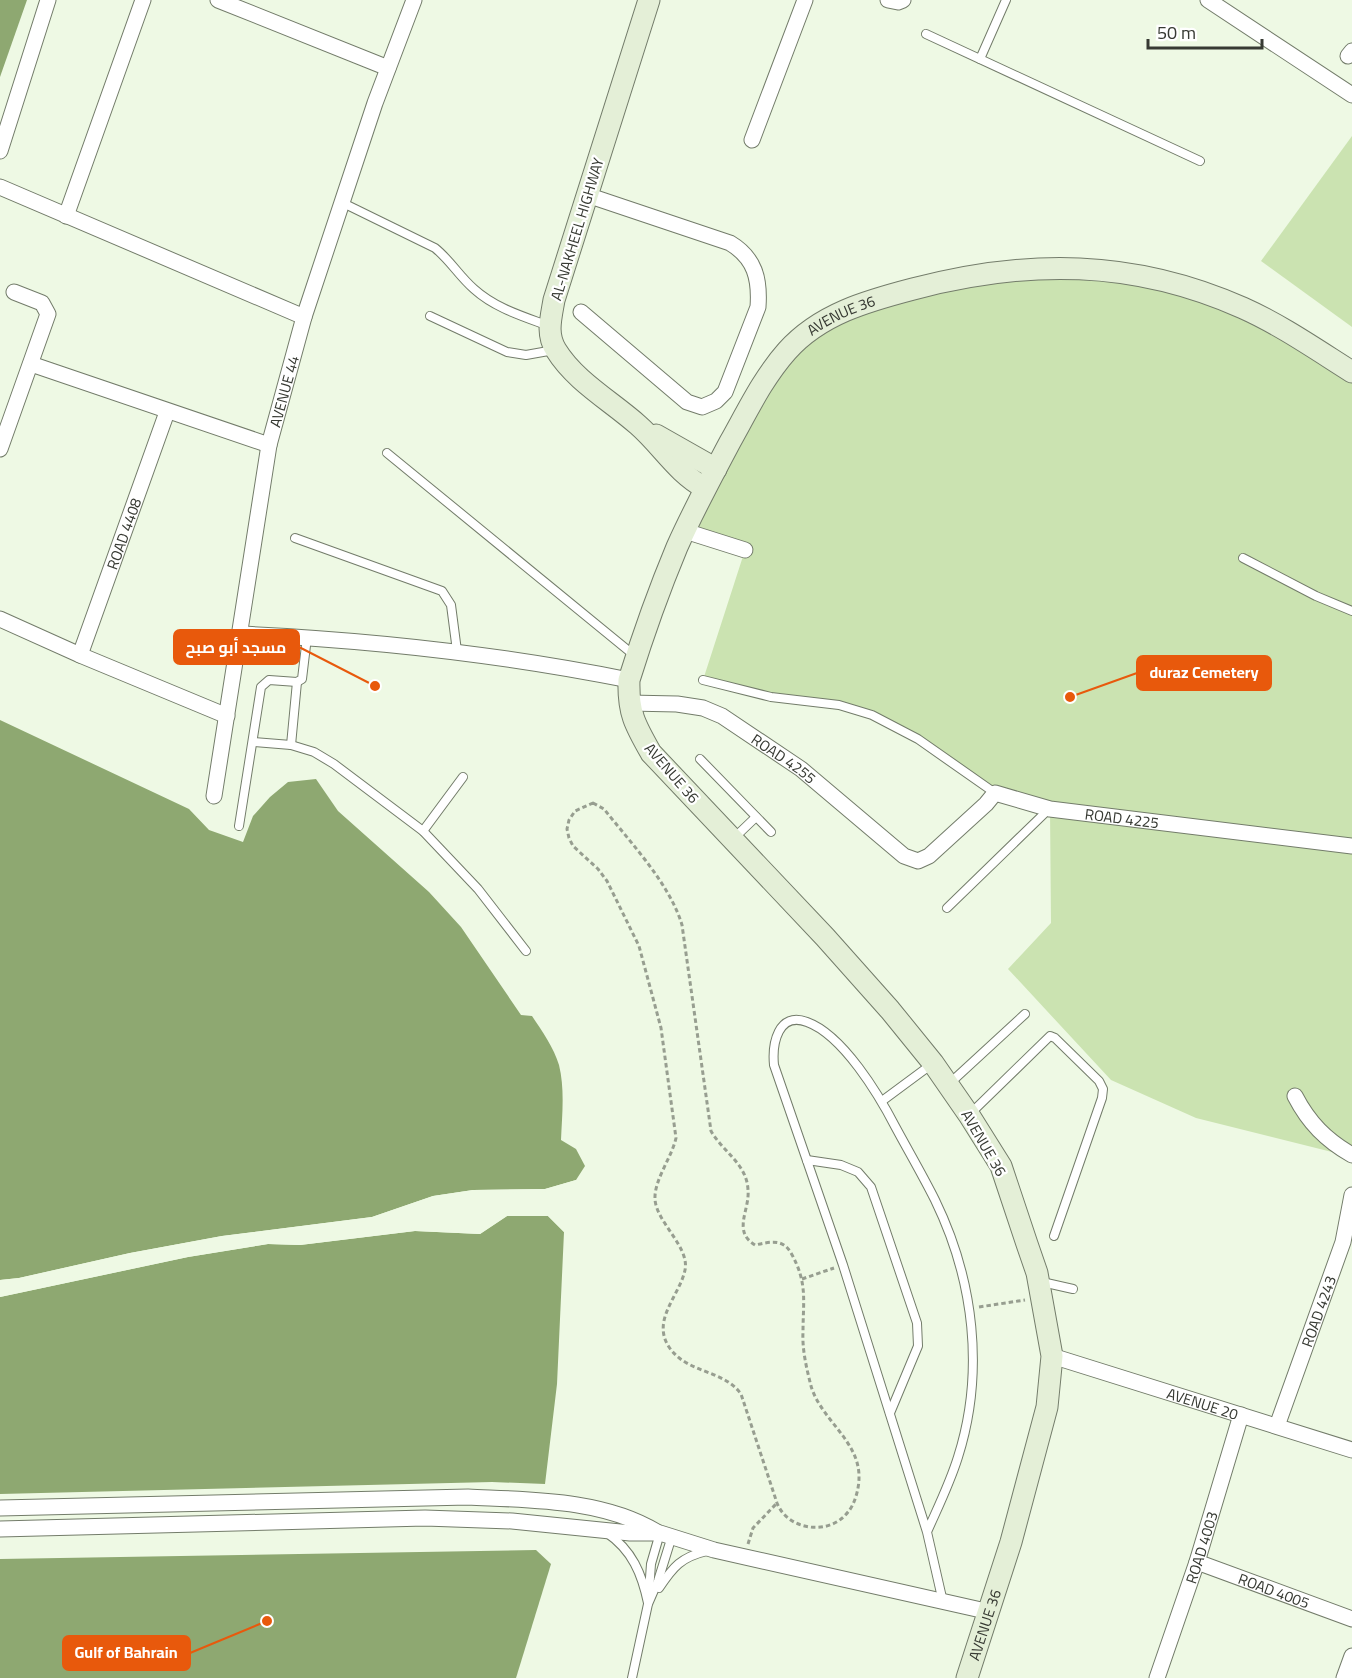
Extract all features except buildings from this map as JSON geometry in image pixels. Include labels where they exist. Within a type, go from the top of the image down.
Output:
[{"type":"street","points":[[0,151],[48,0]]},
{"type":"street","points":[[66,216],[143,0]]},
{"type":"street","points":[[218,0],[388,68]]},
{"type":"street","name":"AVENUE 44","points":[[214,796],[269,445],[304,317],[375,103],[414,0]]},
{"type":"street","name":"AL-NAKHEEL HIGHWAY","points":[[648,0],[554,300],[549,326],[550,337],[555,349],[583,380],[640,426],[687,477],[705,488]]},
{"type":"street","points":[[752,140],[805,0]]},
{"type":"street","points":[[888,0],[897,2],[903,0]]},
{"type":"street","points":[[1208,0],[1352,95]]},
{"type":"street","points":[[0,187],[304,317]]},
{"type":"street","points":[[581,312],[687,402],[702,407],[716,402],[725,392],[758,307],[759,292],[758,278],[752,266],[746,256],[730,243],[587,195]]},
{"type":"street","name":"AVENUE 36","points":[[967,1678],[990,1612],[1036,1451],[1047,1407],[1052,1356],[1040,1289],[1001,1166],[933,1063],[890,1010],[825,936],[651,753],[634,723],[629,702],[629,680],[685,531],[705,488],[763,382],[804,334],[847,309],[950,280],[1007,272],[1063,268],[1122,272],[1180,284],[1244,308],[1304,341],[1352,372]]},
{"type":"street","points":[[0,449],[47,319],[47,310],[42,303],[14,292]]},
{"type":"street","points":[[31,364],[269,445]]},
{"type":"street","name":"ROAD 4408","points":[[80,655],[167,412]]},
{"type":"street","name":"AL-NAKHEEL HIGHWAY","points":[[640,426],[716,469]]},
{"type":"street","points":[[685,531],[745,550]]},
{"type":"street","points":[[0,619],[227,716]]},
{"type":"street","points":[[240,634],[307,637],[457,651],[544,663],[629,680]]},
{"type":"street","name":"ROAD 4255","points":[[629,702],[677,704],[703,708],[722,716],[801,769],[904,856],[918,861],[929,856],[995,793]]},
{"type":"street","name":"ROAD 4225","points":[[995,793],[1050,809],[1352,846]]},
{"type":"street","points":[[1295,1096],[1305,1116],[1319,1132],[1352,1155]]},
{"type":"street","name":"ROAD 4243","points":[[1277,1426],[1348,1243],[1352,1195]]},
{"type":"street","name":"AVENUE 20","points":[[1052,1356],[1352,1450]]},
{"type":"street","name":"ROAD 4003","points":[[1157,1678],[1197,1562],[1241,1415]]},
{"type":"street","points":[[0,1508],[468,1497],[568,1504],[633,1519],[666,1535],[714,1550],[990,1612]]},
{"type":"street","points":[[0,1529],[425,1518],[512,1521],[666,1535]]},
{"type":"street","name":"ROAD 4005","points":[[1197,1562],[1352,1619]]},
{"type":"street","points":[[1344,1678],[1352,1656]]},
{"type":"lane","points":[[980,59],[1006,0]]},
{"type":"lane","points":[[926,34],[1200,161]]},
{"type":"lane","points":[[342,203],[435,248],[455,266],[473,288],[497,305],[549,326]]},
{"type":"lane","points":[[430,316],[507,352],[536,355],[555,349]]},
{"type":"lane","points":[[387,453],[636,657]]},
{"type":"lane","points":[[295,537],[442,591],[451,604],[457,651]]},
{"type":"lane","points":[[1243,558],[1316,596],[1352,611]]},
{"type":"lane","points":[[291,745],[297,682],[303,676],[307,637]]},
{"type":"lane","points":[[240,826],[263,684],[269,680],[297,682]]},
{"type":"lane","points":[[704,680],[771,697],[839,705],[872,715],[918,739],[995,793]]},
{"type":"lane","points":[[253,742],[291,745],[324,758],[423,831],[478,888],[525,951]]},
{"type":"lane","points":[[700,759],[771,832]]},
{"type":"lane","points":[[423,831],[463,777]]},
{"type":"lane","points":[[947,908],[1050,809]]},
{"type":"lane","points":[[733,839],[756,817]]},
{"type":"lane","points":[[948,1085],[1025,1014]]},
{"type":"lane","points":[[927,1532],[958,1456],[967,1423],[972,1389],[974,1355],[969,1309],[958,1263],[935,1201],[869,1081],[854,1062],[815,1025],[800,1019],[788,1021],[777,1035],[774,1045],[774,1065],[843,1265],[890,1413],[927,1532],[943,1602]]},
{"type":"lane","points":[[969,1115],[1050,1036],[1055,1038],[1099,1081],[1103,1089],[1102,1098],[1054,1236]]},
{"type":"lane","points":[[882,1101],[933,1063]]},
{"type":"lane","points":[[807,1161],[841,1165],[858,1172],[871,1187],[917,1323],[918,1346],[890,1413]]},
{"type":"lane","points":[[1040,1289],[1073,1289]]},
{"type":"lane","points":[[600,1529],[614,1538],[636,1564],[643,1579],[648,1604]]},
{"type":"lane","points":[[632,1678],[648,1604],[651,1564],[666,1535]]},
{"type":"lane","points":[[648,1604],[658,1581],[666,1535]]},
{"type":"lane","points":[[648,1604],[673,1568],[683,1559],[714,1550]]},
{"type":"path","points":[[593,803],[604,809],[677,908],[682,925],[711,1131],[717,1142],[742,1168],[748,1191],[743,1222],[744,1233],[748,1241],[755,1245],[772,1241],[780,1242],[790,1251],[802,1279],[805,1293],[802,1334],[812,1388],[819,1404],[857,1458],[859,1477],[856,1496],[848,1512],[832,1525],[812,1528],[793,1523],[784,1516],[777,1503],[741,1394],[735,1384],[683,1361],[669,1347],[664,1334],[664,1317],[686,1269],[680,1249],[658,1210],[655,1199],[657,1187],[676,1138],[661,1028],[639,946],[607,881],[598,869],[573,846],[569,838],[567,829],[569,820],[575,811],[593,803]]},
{"type":"path","points":[[802,1279],[843,1265]]},
{"type":"path","points":[[969,1309],[1040,1289]]},
{"type":"path","points":[[747,1549],[753,1528],[777,1503]]},
{"type":"shaded area","points":[[0,0],[27,0],[0,77]]},
{"type":"shaded area","points":[[1352,136],[1352,327],[1261,261]]},
{"type":"shaded area","points":[[1063,268],[1244,308],[1352,383],[1352,1157],[1196,1118],[1111,1080],[1008,969],[1051,923],[1050,809],[995,793],[944,756],[872,715],[703,680],[745,550],[685,531],[804,334],[881,298]]},
{"type":"shaded area","points":[[0,720],[189,809],[209,830],[243,842],[253,816],[270,797],[288,782],[316,779],[338,811],[429,892],[461,927],[521,1015],[532,1016],[540,1028],[554,1052],[561,1074],[563,1102],[561,1140],[576,1149],[585,1166],[576,1180],[545,1189],[473,1190],[433,1196],[372,1217],[222,1236],[0,1280]]},
{"type":"shaded area","points":[[507,1216],[548,1216],[564,1232],[557,1384],[545,1484],[492,1482],[0,1494],[0,1297],[188,1257],[268,1244],[300,1245],[415,1231],[480,1234]]},
{"type":"shaded area","points":[[536,1550],[551,1564],[516,1678],[0,1678],[0,1559]]},
{"type":"pier","points":[[576,1180],[576,1183],[545,1192],[474,1193],[434,1199],[373,1220],[222,1239],[0,1283],[0,1280],[222,1236],[372,1217],[433,1196],[473,1190],[545,1189]]},
{"type":"pier","points":[[507,1213],[549,1213],[565,1229],[564,1232],[548,1216],[507,1216],[480,1234],[415,1231],[300,1245],[268,1244],[188,1257],[0,1297],[0,1294],[96,1273],[187,1254],[268,1241],[300,1242],[415,1228],[479,1231]]},
{"type":"place","name":"مسجد أبو صبح","points":[[375,686]]},
{"type":"place","name":"duraz Cemetery","points":[[1070,697]]},
{"type":"place","name":"Gulf of Bahrain","points":[[267,1621]]}]
